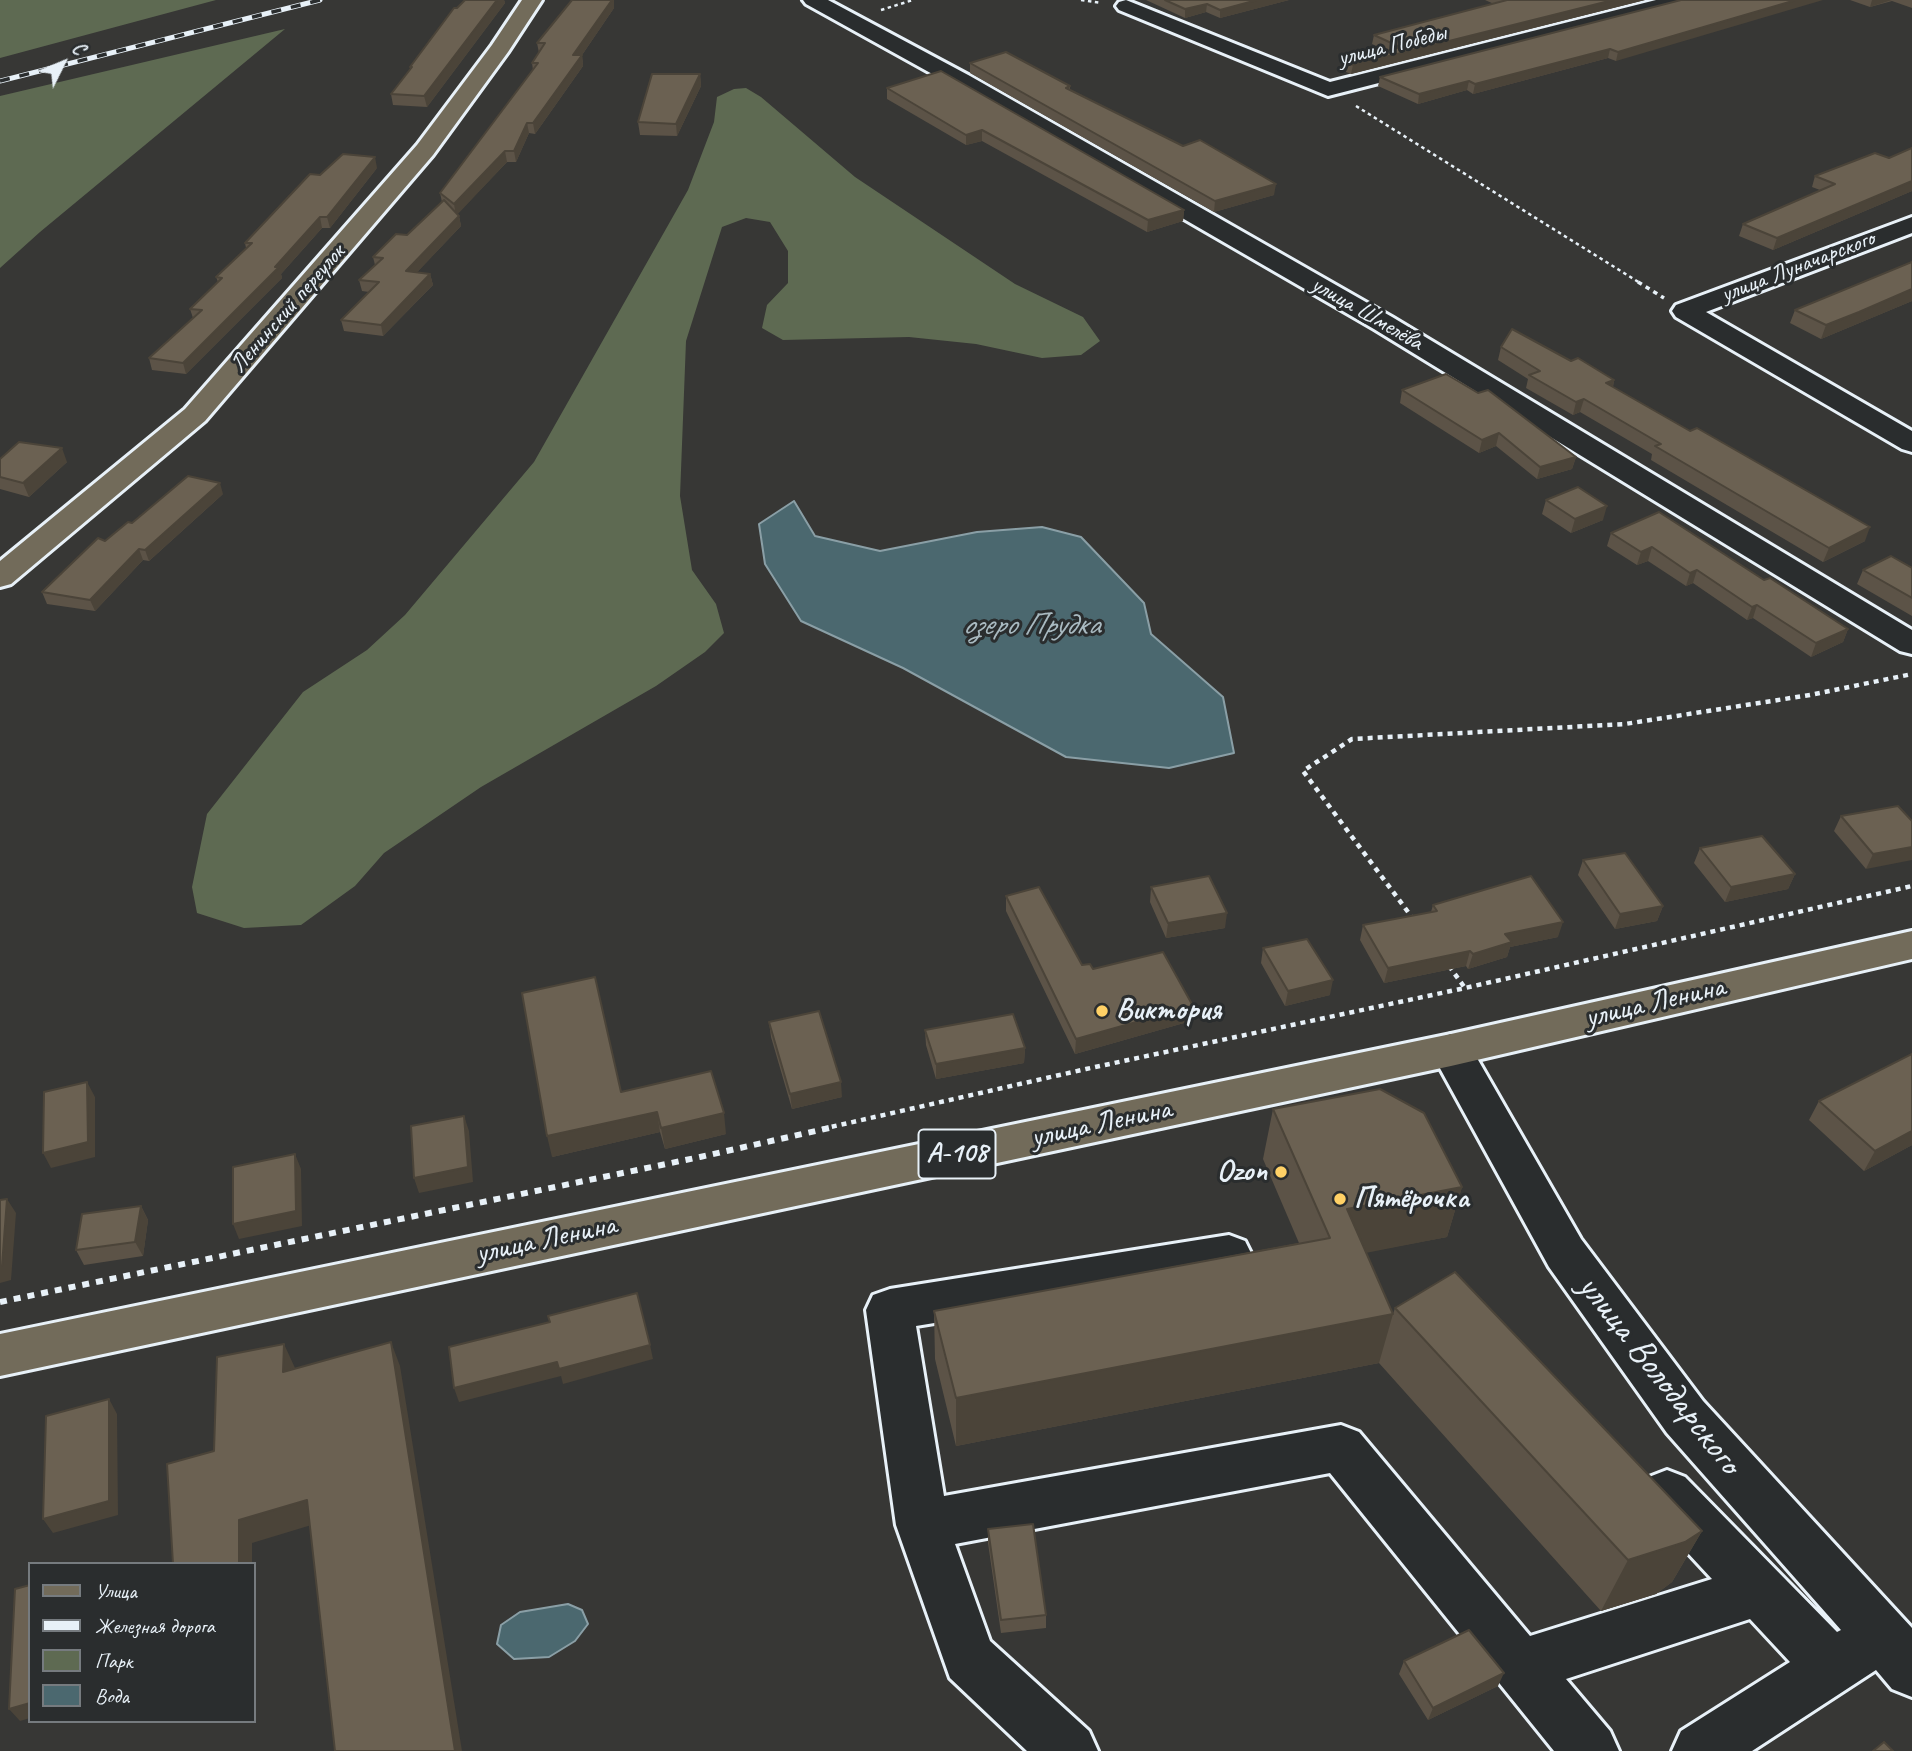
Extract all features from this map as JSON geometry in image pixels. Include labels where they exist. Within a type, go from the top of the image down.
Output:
[{"type":"main road","name":"Ленинский переулок","points":[[0,577],[195,415],[425,150],[501,48],[532,0]]},
{"type":"main road","name":"улица Ленина","points":[[0,1355],[1451,1050],[1912,945]]},
{"type":"street","name":"улица Шмелёва","points":[[813,0],[962,81],[1383,323],[1912,644]]},
{"type":"street","name":"улица Победы","points":[[1152,0],[1126,6],[1328,89],[1680,0]]},
{"type":"street","name":"улица Луначарского","points":[[1685,312],[1912,224]]},
{"type":"street","points":[[1685,312],[1912,443]]},
{"type":"street","name":"улица Володарского","points":[[1451,1050],[1565,1253],[1685,1417],[1896,1652]]},
{"type":"street","points":[[1069,1751],[969,1659],[922,1525],[890,1310],[1229,1255]]},
{"type":"street","points":[[922,1525],[1341,1448],[1590,1751]]},
{"type":"street","points":[[1636,1463],[1833,1667]]},
{"type":"street","points":[[1521,1666],[1759,1591]]},
{"type":"street","points":[[1701,1751],[1833,1667],[1896,1652]]},
{"type":"path","points":[[1328,89],[1685,312]]},
{"type":"path","points":[[1416,923],[1303,771],[1352,739],[1625,724],[1810,695],[1912,674]]},
{"type":"path","points":[[0,1302],[686,1160],[1912,886]]},
{"type":"path","points":[[1441,956],[1465,988]]},
{"type":"green space","points":[[0,0],[216,0],[0,58]]},
{"type":"green space","points":[[285,29],[40,232],[0,268],[0,96]]},
{"type":"green space","points":[[746,88],[761,97],[855,177],[1015,284],[1083,317],[1100,341],[1081,355],[1042,358],[976,344],[909,337],[783,340],[762,328],[767,305],[788,283],[788,251],[770,222],[746,218],[722,227],[686,341],[680,496],[692,570],[716,604],[724,633],[705,652],[656,686],[481,787],[384,853],[355,886],[301,925],[244,928],[197,913],[192,887],[207,814],[303,692],[367,650],[405,615],[534,462],[688,190],[714,122],[717,97],[734,89]]},
{"type":"water","name":"озеро Прудка","points":[[794,501],[815,536],[880,551],[977,532],[1042,527],[1081,537],[1144,603],[1151,634],[1223,697],[1234,753],[1169,768],[1066,757],[903,668],[801,621],[765,564],[759,524]]},
{"type":"water","points":[[568,1604],[582,1610],[588,1624],[575,1641],[549,1657],[514,1659],[497,1644],[501,1625],[520,1612]]},
{"type":"building","points":[[465,0],[497,0],[424,96],[391,94],[454,8]]},
{"type":"building","points":[[572,0],[612,0],[573,55],[582,55],[533,123],[527,123],[514,151],[505,151],[454,204],[440,193],[538,63],[532,63],[545,43],[537,43]]},
{"type":"building","points":[[1165,0],[1257,0],[1220,10],[1207,4],[1185,9]]},
{"type":"building","points":[[1507,0],[1613,0],[1353,65],[1348,62],[1400,47],[1374,35]]},
{"type":"building","points":[[1681,0],[1796,0],[1618,52],[1610,49],[1475,84],[1469,81],[1419,94],[1380,77]]},
{"type":"building","points":[[1006,52],[1070,86],[1066,88],[1183,146],[1200,140],[1276,184],[1215,201],[970,63]]},
{"type":"building","points":[[941,71],[1184,210],[1148,220],[982,130],[966,135],[887,88]]},
{"type":"building","points":[[652,74],[700,74],[676,124],[638,122]]},
{"type":"building","points":[[1912,148],[1912,181],[1777,238],[1743,224],[1835,184],[1815,176],[1875,153],[1889,158]]},
{"type":"building","points":[[343,154],[375,157],[327,217],[320,217],[275,267],[279,267],[183,363],[149,358],[202,310],[190,309],[222,278],[216,277],[252,243],[245,243],[310,174],[320,175]]},
{"type":"building","points":[[444,200],[459,216],[406,271],[430,274],[381,325],[341,320],[379,282],[359,280],[383,258],[373,257],[396,234],[407,235]]},
{"type":"building","points":[[1912,262],[1912,289],[1859,312],[1826,325],[1795,310]]},
{"type":"building","points":[[1512,329],[1571,361],[1578,358],[1614,380],[1606,383],[1690,431],[1697,428],[1870,527],[1829,548],[1655,446],[1661,444],[1584,399],[1576,402],[1529,375],[1540,371],[1501,347]]},
{"type":"building","points":[[1446,374],[1478,393],[1488,390],[1576,457],[1540,467],[1499,433],[1482,440],[1402,390]]},
{"type":"building","points":[[19,442],[62,448],[23,483],[0,477],[0,459]]},
{"type":"building","points":[[188,476],[220,483],[145,550],[139,549],[90,600],[42,592],[98,538],[105,541],[128,522],[132,523]]},
{"type":"building","points":[[1578,487],[1607,506],[1575,519],[1546,500]]},
{"type":"building","points":[[1659,512],[1764,580],[1770,578],[1848,629],[1816,643],[1757,605],[1752,607],[1697,570],[1690,573],[1652,547],[1641,552],[1611,533]]},
{"type":"building","points":[[1891,556],[1912,568],[1912,598],[1863,570]]},
{"type":"building","points":[[1898,806],[1912,821],[1912,847],[1873,854],[1841,816]]},
{"type":"building","points":[[1762,836],[1795,874],[1731,887],[1700,848]]},
{"type":"building","points":[[1625,853],[1663,906],[1620,914],[1583,860]]},
{"type":"building","points":[[1209,876],[1227,913],[1168,923],[1151,887]]},
{"type":"building","points":[[1531,876],[1563,922],[1505,934],[1512,942],[1473,954],[1470,951],[1388,968],[1363,925],[1437,911],[1433,905]]},
{"type":"building","points":[[1039,887],[1082,965],[1090,964],[1093,969],[1163,952],[1193,1006],[1076,1039],[1006,896]]},
{"type":"building","points":[[1307,939],[1333,980],[1288,991],[1263,948]]},
{"type":"building","points":[[595,977],[621,1092],[711,1071],[724,1113],[661,1128],[657,1112],[547,1136],[522,993]]},
{"type":"building","points":[[819,1011],[841,1082],[790,1094],[769,1022]]},
{"type":"building","points":[[1013,1014],[1025,1048],[936,1064],[925,1030]]},
{"type":"building","points":[[1912,1054],[1912,1131],[1875,1151],[1819,1101]]},
{"type":"building","points":[[87,1082],[88,1142],[43,1153],[44,1092]]},
{"type":"building","points":[[1380,1089],[1424,1113],[1462,1187],[1347,1209],[1393,1314],[956,1398],[934,1311],[1330,1238],[1273,1109]]},
{"type":"building","points":[[464,1116],[468,1167],[414,1178],[411,1126]]},
{"type":"building","points":[[295,1154],[296,1211],[233,1224],[233,1167]]},
{"type":"building","points":[[7,1199],[2,1266],[0,1266],[0,1200]]},
{"type":"building","points":[[141,1206],[135,1242],[76,1250],[82,1214]]},
{"type":"building","points":[[1455,1272],[1702,1531],[1685,1542],[1628,1560],[1395,1308]]},
{"type":"building","points":[[637,1293],[650,1345],[559,1369],[557,1362],[454,1388],[449,1347],[550,1322],[548,1316]]},
{"type":"building","points":[[391,1342],[455,1751],[335,1751],[307,1500],[239,1520],[239,1562],[173,1562],[167,1464],[214,1451],[217,1357],[284,1344],[283,1372]]},
{"type":"building","points":[[109,1399],[109,1501],[43,1519],[46,1416]]},
{"type":"building","points":[[1033,1524],[1046,1615],[1001,1620],[988,1529]]},
{"type":"building","points":[[28,1586],[28,1704],[9,1709],[15,1589]]},
{"type":"building","points":[[1469,1630],[1504,1673],[1433,1708],[1404,1661]]},
{"type":"building","points":[[1884,1742],[1893,1751],[1873,1751]]},
{"type":"railway","points":[[0,81],[320,0]]},
{"type":"place","name":"Виктория","points":[[1102,1011]]},
{"type":"place","name":"Ozon","points":[[1281,1172]]},
{"type":"place","name":"Пятёрочка","points":[[1340,1199]]}]
